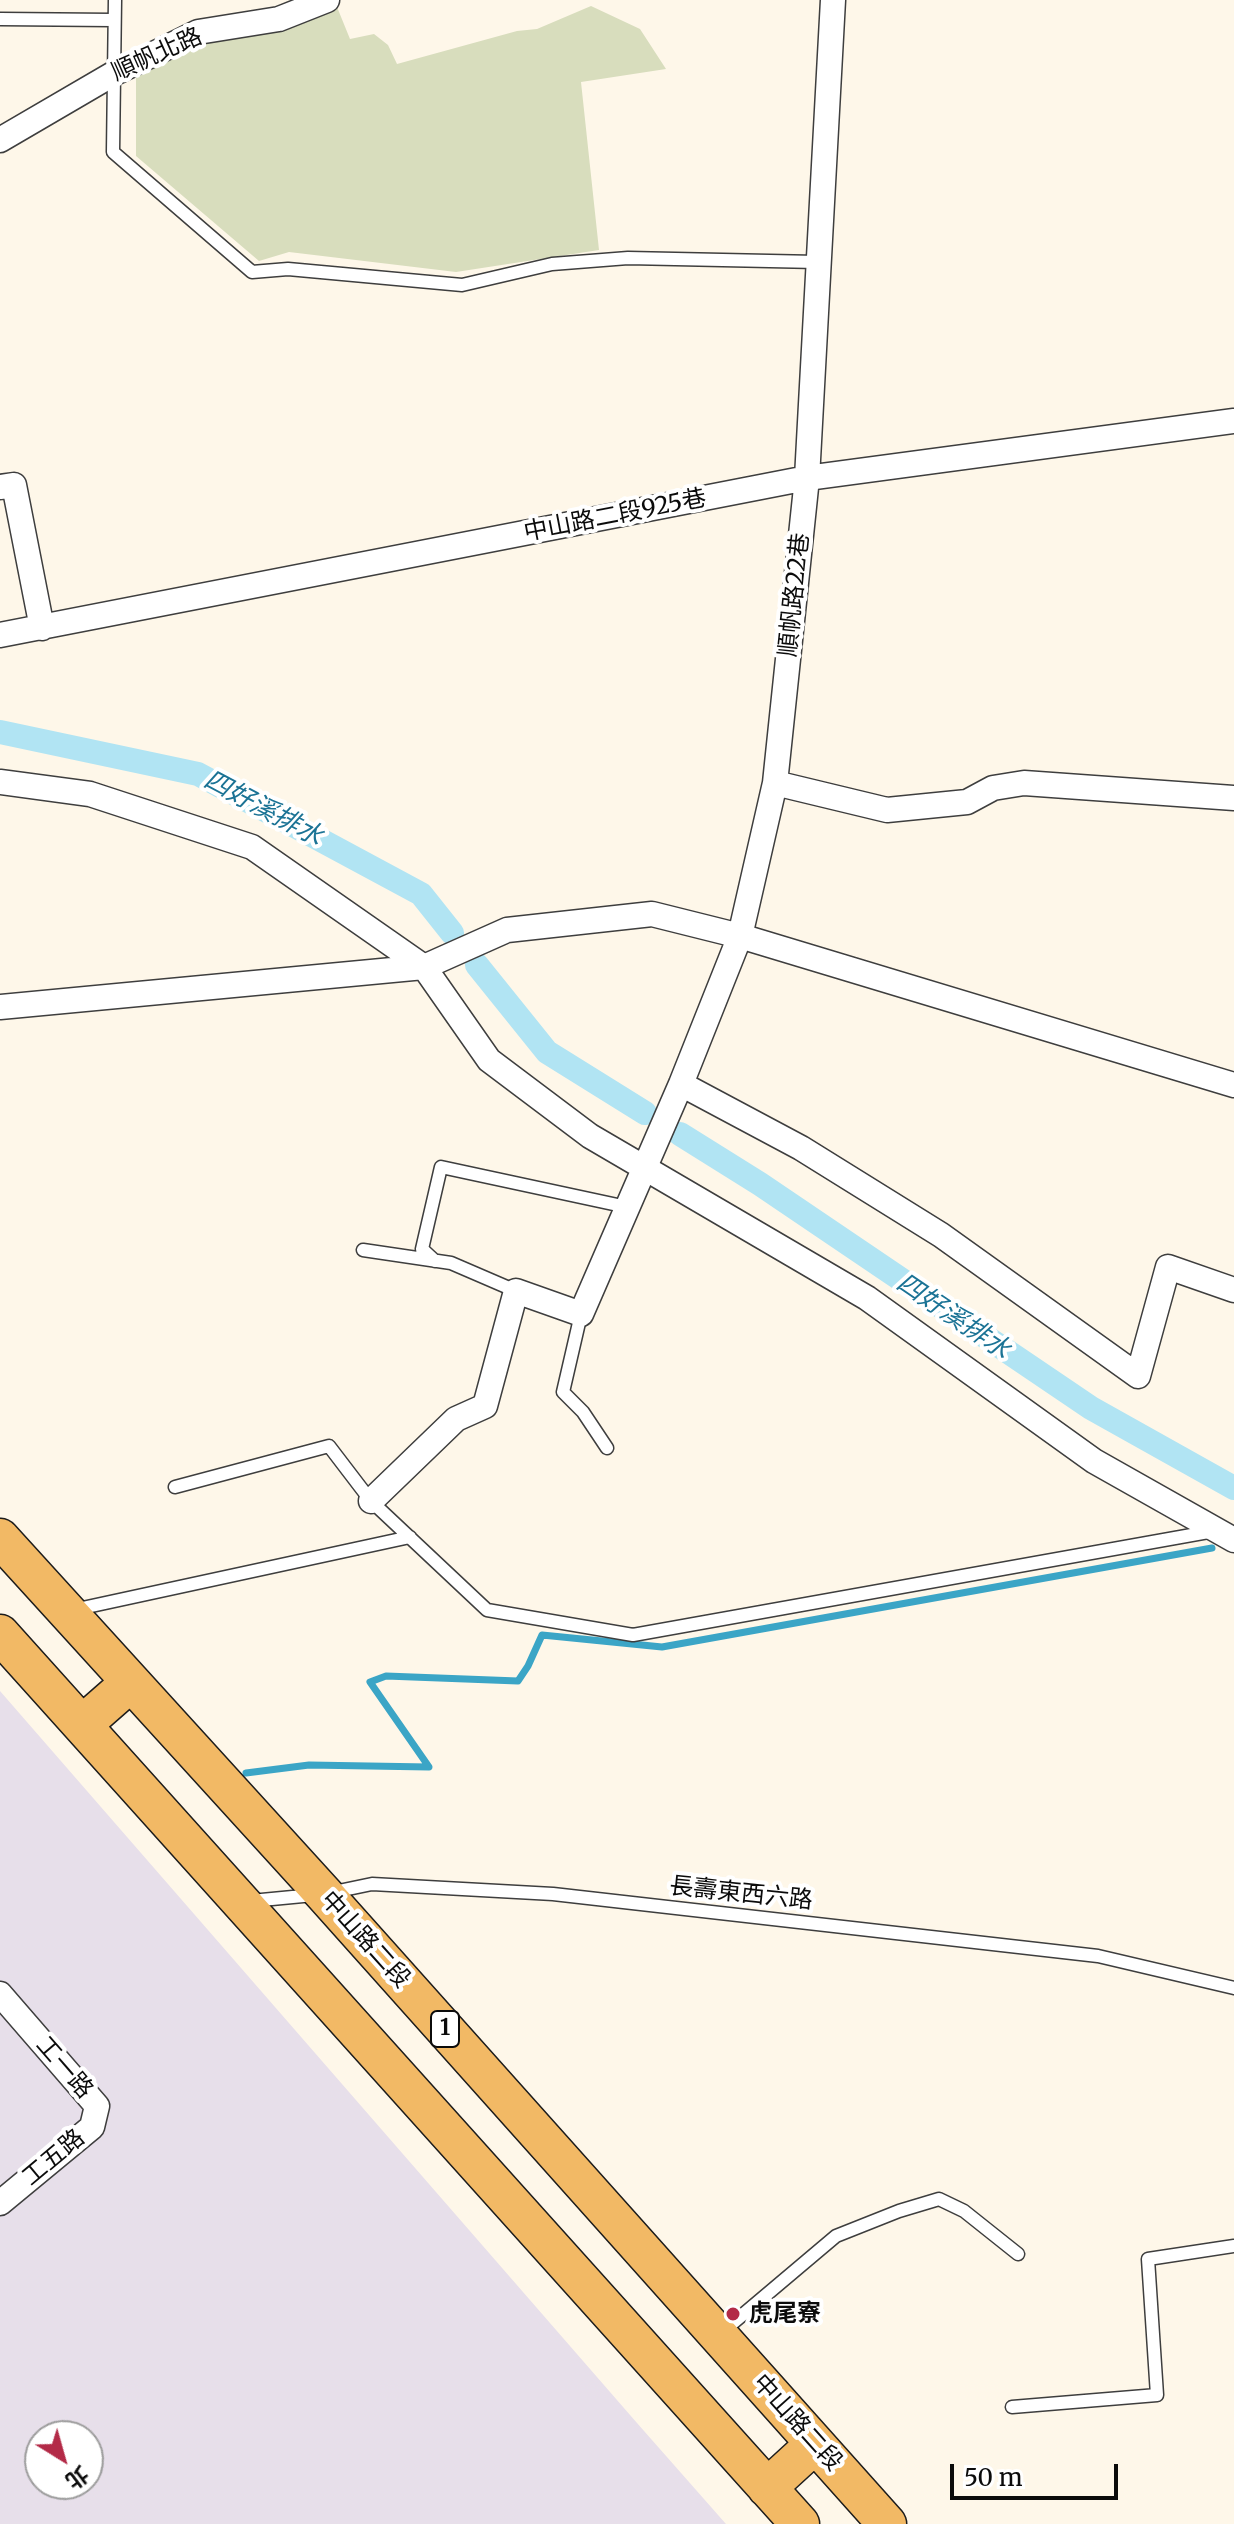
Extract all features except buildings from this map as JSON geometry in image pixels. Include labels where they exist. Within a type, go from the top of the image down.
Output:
[{"type":"main road","name":"中山路二段","points":[[0,1538],[324,1894],[887,2524]]},
{"type":"main road","points":[[0,1634],[800,2524]]},
{"type":"main road","points":[[82,1725],[131,1682]]},
{"type":"main road","points":[[767,2488],[815,2444]]},
{"type":"street","name":"順帆北路","points":[[0,140],[113,74],[198,32],[279,19],[327,0]]},
{"type":"street","name":"順帆路22巷","points":[[581,1314],[681,1084],[740,936],[775,783],[807,478],[833,0]]},
{"type":"street","name":"中山路二段925巷","points":[[0,635],[807,478],[1234,421]]},
{"type":"street","points":[[0,487],[14,485],[42,628]]},
{"type":"street","points":[[0,782],[90,794],[252,847],[424,967],[489,1060],[590,1136],[867,1298],[1094,1461],[1226,1535]]},
{"type":"street","points":[[775,783],[887,810],[967,802],[993,788],[1024,783],[1234,798]]},
{"type":"street","points":[[0,1007],[424,967],[507,930],[652,914],[740,936],[1234,1085]]},
{"type":"street","points":[[681,1084],[801,1148],[941,1235],[1138,1376],[1168,1267],[1234,1290]]},
{"type":"street","points":[[371,1501],[456,1419],[485,1406],[516,1291],[581,1314]]},
{"type":"street","name":"工一路","points":[[0,1994],[97,2106]]},
{"type":"street","name":"工五路","points":[[0,2203],[92,2127],[97,2106]]},
{"type":"lane","points":[[115,0],[113,152],[252,272],[288,269],[462,285],[552,264],[628,258],[817,262]]},
{"type":"lane","points":[[0,19],[113,20]]},
{"type":"lane","points":[[435,1261],[422,1249],[441,1167],[627,1207]]},
{"type":"lane","points":[[363,1250],[451,1263],[516,1291]]},
{"type":"lane","points":[[581,1314],[563,1392],[583,1412],[607,1448]]},
{"type":"lane","points":[[175,1487],[329,1446],[371,1501],[487,1610],[633,1635],[1226,1535]]},
{"type":"lane","points":[[66,1611],[410,1537]]},
{"type":"lane","name":"長壽東西六路","points":[[240,1902],[324,1894],[372,1884],[553,1894],[1098,1956],[1234,1988]]},
{"type":"lane","points":[[718,2335],[836,2236],[939,2199],[964,2211],[1018,2254]]},
{"type":"lane","points":[[1012,2407],[1157,2395],[1148,2259],[1234,2246]]},
{"type":"shaded area","points":[[0,1691],[637,2423],[726,2524],[0,2524]]},
{"type":"green space","points":[[591,6],[640,29],[666,69],[581,82],[599,250],[456,272],[289,252],[259,261],[136,156],[136,71],[200,41],[237,36],[337,7],[350,39],[374,34],[388,45],[397,64],[517,31],[537,29]]},
{"type":"waterway","name":"四好溪排水","points":[[0,732],[198,774],[421,894],[452,933]]},
{"type":"waterway","name":"四好溪排水","points":[[477,965],[547,1052],[645,1113]]},
{"type":"waterway","name":"四好溪排水","points":[[680,1134],[760,1184],[1091,1408],[1234,1488]]},
{"type":"waterway","points":[[246,1773],[309,1765],[429,1767],[370,1682],[386,1676],[518,1681],[542,1635],[662,1647],[1212,1548]]},
{"type":"place","name":"虎尾寮","points":[[733,2314]]}]
